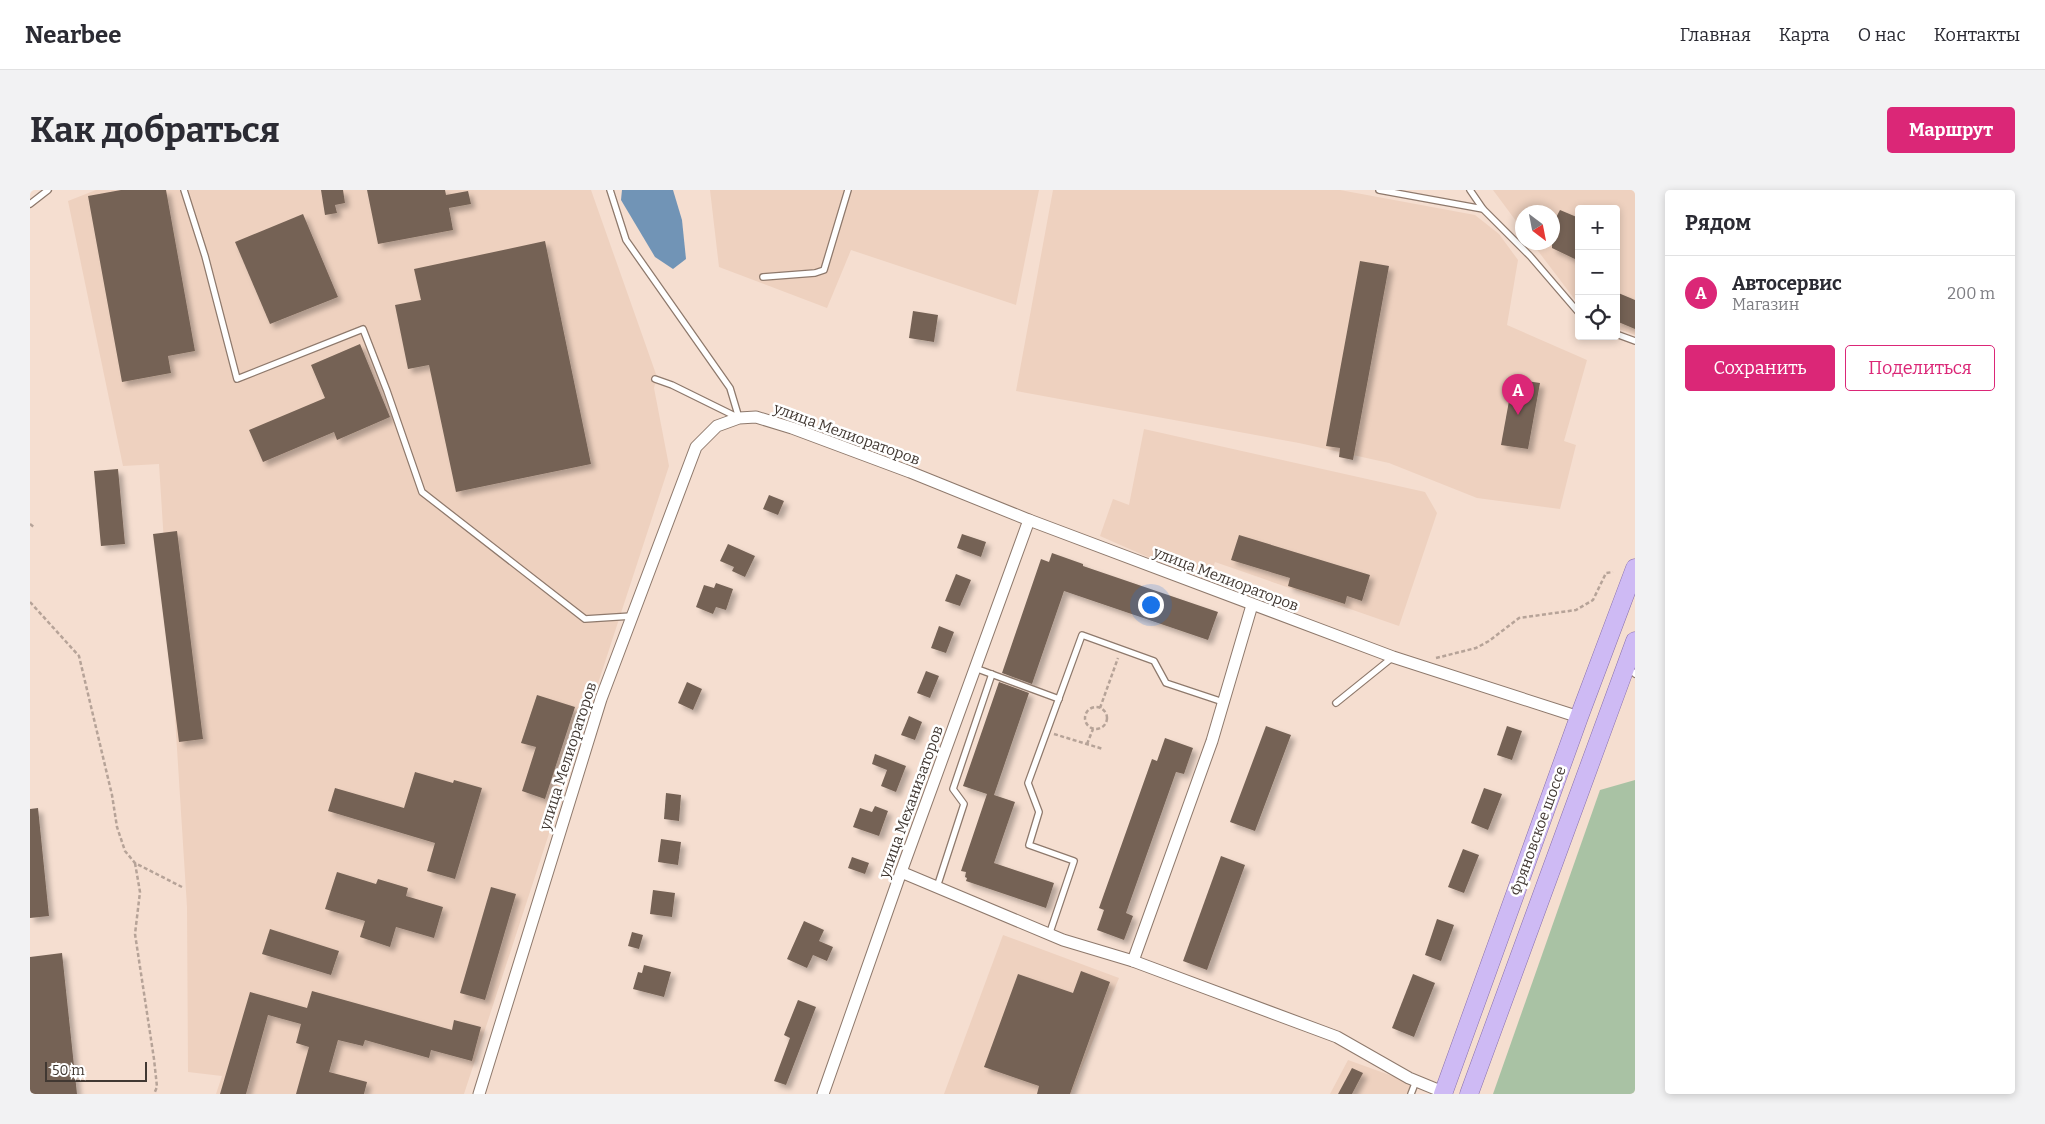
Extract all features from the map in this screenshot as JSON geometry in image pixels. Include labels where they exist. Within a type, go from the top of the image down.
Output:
[{"type":"main road","name":"Фряновское шоссе","points":[[1443,1093],[1635,568]]},
{"type":"main road","name":"Фряновское шоссе","points":[[1469,1094],[1631,670],[1635,641]]},
{"type":"street","name":"улица Мелиораторов","points":[[479,1094],[601,698],[696,447],[717,426],[739,418],[756,417],[792,428],[1252,605],[1393,657],[1579,717]]},
{"type":"street","name":"улица Механизаторов","points":[[823,1094],[901,872],[1029,520]]},
{"type":"street","points":[[1134,961],[1212,741],[1252,605]]},
{"type":"street","points":[[901,872],[1049,935],[1134,961],[1337,1037],[1416,1081],[1443,1093]]},
{"type":"lane","points":[[30,204],[48,190]]},
{"type":"lane","points":[[184,190],[205,256],[237,379],[363,329],[422,492],[584,620],[632,616]]},
{"type":"lane","points":[[610,190],[626,240],[730,388],[739,418]]},
{"type":"lane","points":[[763,277],[815,273],[824,270],[848,190]]},
{"type":"lane","points":[[1379,190],[1483,209]]},
{"type":"lane","points":[[1470,190],[1483,209],[1530,256],[1575,308]]},
{"type":"lane","points":[[1620,336],[1635,342]]},
{"type":"lane","points":[[655,380],[672,385],[739,418]]},
{"type":"lane","points":[[1049,935],[1074,861],[1029,845],[1039,812],[1028,783],[1082,635],[1154,661],[1166,683],[1223,702]]},
{"type":"lane","points":[[1336,703],[1393,657]]},
{"type":"lane","points":[[975,668],[1059,699]]},
{"type":"lane","points":[[937,887],[964,804],[953,789],[992,674]]},
{"type":"lane","points":[[1411,1094],[1416,1081]]},
{"type":"path","points":[[30,524],[34,527]]},
{"type":"path","points":[[1427,668],[1436,657],[1476,648],[1519,618],[1576,610],[1593,600],[1606,573],[1613,572]]},
{"type":"path","points":[[30,602],[79,656],[118,827],[126,851],[135,863],[182,887]]},
{"type":"path","points":[[1100,708],[1121,649]]},
{"type":"path","points":[[1100,708],[1106,714],[1106,723],[1099,729],[1093,729],[1087,724],[1087,714],[1092,709],[1100,708]]},
{"type":"path","points":[[1087,744],[1093,729]]},
{"type":"path","points":[[1047,731],[1103,750]]},
{"type":"path","points":[[135,863],[140,892],[135,934],[154,1059],[157,1087],[154,1094]]},
{"type":"shaded area","points":[[96,190],[591,190],[657,377],[654,388],[669,466],[464,1094],[216,1094],[222,1076],[188,1072],[187,907],[159,464],[123,466],[68,201]]},
{"type":"shaded area","points":[[710,190],[1039,190],[1016,305],[851,250],[827,308],[719,267]]},
{"type":"shaded area","points":[[1053,190],[1340,190],[1475,215],[1499,234],[1518,260],[1507,325],[1587,360],[1564,441],[1576,445],[1560,509],[1477,498],[1389,463],[1299,443],[1016,391]]},
{"type":"shaded area","points":[[1493,190],[1635,190],[1635,335],[1620,329],[1620,205],[1575,205],[1575,300],[1537,250],[1560,250],[1560,205],[1515,205],[1515,220]]},
{"type":"shaded area","points":[[1144,429],[1425,492],[1437,513],[1399,626],[1215,562],[1207,583],[1100,536],[1113,499],[1129,505]]},
{"type":"shaded area","points":[[1003,935],[1119,978],[1071,1094],[944,1094]]},
{"type":"shaded area","points":[[1348,1060],[1412,1083],[1408,1094],[1330,1094]]},
{"type":"green space","points":[[1635,780],[1635,1094],[1493,1094],[1600,790]]},
{"type":"water","points":[[622,190],[673,190],[682,220],[686,259],[673,269],[655,257],[621,200]]},
{"type":"building","points":[[121,190],[166,190],[195,351],[168,356],[171,373],[122,382],[88,196]]},
{"type":"building","points":[[321,190],[343,190],[345,203],[335,205],[337,213],[325,215]]},
{"type":"building","points":[[367,190],[445,190],[446,195],[468,191],[471,204],[449,208],[453,230],[378,244]]},
{"type":"building","points":[[1560,210],[1575,216],[1575,259],[1556,250],[1560,250]]},
{"type":"building","points":[[303,214],[338,297],[270,324],[235,242]]},
{"type":"building","points":[[545,241],[591,464],[456,492],[429,365],[408,369],[395,305],[421,300],[414,269]]},
{"type":"building","points":[[1360,261],[1389,266],[1353,460],[1339,457],[1340,448],[1326,446]]},
{"type":"building","points":[[1620,294],[1635,300],[1635,329],[1620,323]]},
{"type":"building","points":[[913,311],[938,315],[934,342],[909,338]]},
{"type":"building","points":[[360,344],[390,417],[337,440],[334,432],[263,462],[249,430],[325,398],[311,365]]},
{"type":"building","points":[[1513,379],[1540,383],[1528,449],[1501,445]]},
{"type":"building","points":[[118,469],[125,544],[101,546],[94,471]]},
{"type":"building","points":[[769,495],[784,501],[778,515],[763,509]]},
{"type":"building","points":[[177,531],[203,739],[179,742],[153,534]]},
{"type":"building","points":[[962,534],[986,542],[981,557],[957,548]]},
{"type":"building","points":[[1239,535],[1370,575],[1362,601],[1347,596],[1345,604],[1288,586],[1290,578],[1231,560]]},
{"type":"building","points":[[728,544],[755,556],[745,577],[732,571],[734,567],[720,561]]},
{"type":"building","points":[[1052,553],[1083,564],[1083,566],[1218,612],[1208,640],[1064,591],[1032,684],[1002,673],[1041,559],[1049,562]]},
{"type":"building","points":[[956,574],[971,580],[960,606],[945,601]]},
{"type":"building","points":[[716,583],[733,589],[726,610],[716,607],[713,614],[696,607],[704,585],[714,588]]},
{"type":"building","points":[[939,626],[954,632],[946,653],[931,648]]},
{"type":"building","points":[[926,671],[939,676],[930,698],[917,693]]},
{"type":"building","points":[[687,682],[702,689],[693,710],[678,703]]},
{"type":"building","points":[[999,682],[1029,693],[994,795],[1015,802],[994,863],[1054,883],[1046,908],[966,881],[966,872],[961,871],[987,794],[963,786]]},
{"type":"building","points":[[537,695],[575,707],[545,799],[522,791],[536,747],[521,743]]},
{"type":"building","points":[[909,716],[922,722],[915,740],[901,735]]},
{"type":"building","points":[[1266,726],[1291,735],[1255,831],[1230,822]]},
{"type":"building","points":[[1507,726],[1522,731],[1512,760],[1497,755]]},
{"type":"building","points":[[1165,738],[1193,748],[1184,774],[1176,772],[1126,913],[1133,916],[1124,940],[1097,930],[1104,910],[1099,908],[1152,759],[1157,761]]},
{"type":"building","points":[[875,754],[906,766],[896,792],[881,786],[887,770],[872,764]]},
{"type":"building","points":[[415,772],[453,783],[454,780],[482,788],[455,879],[427,871],[435,843],[328,811],[335,788],[404,808]]},
{"type":"building","points":[[1484,788],[1502,794],[1488,830],[1471,823]]},
{"type":"building","points":[[666,793],[681,795],[679,821],[664,819]]},
{"type":"building","points":[[875,806],[888,811],[879,836],[853,827],[860,808],[872,812]]},
{"type":"building","points":[[38,808],[49,916],[30,918],[30,809]]},
{"type":"building","points":[[661,839],[681,842],[678,865],[658,862]]},
{"type":"building","points":[[1463,849],[1479,855],[1464,893],[1448,887]]},
{"type":"building","points":[[1221,856],[1245,865],[1207,970],[1183,961]]},
{"type":"building","points":[[852,857],[869,863],[865,874],[848,868]]},
{"type":"building","points":[[337,872],[376,884],[378,879],[408,888],[406,896],[443,907],[434,938],[396,927],[390,947],[360,937],[365,921],[325,909]]},
{"type":"building","points":[[491,887],[516,894],[485,1000],[460,993]]},
{"type":"building","points":[[653,890],[675,893],[672,917],[650,914]]},
{"type":"building","points":[[1437,919],[1454,925],[1441,961],[1425,955]]},
{"type":"building","points":[[804,921],[824,930],[819,941],[833,947],[827,961],[813,955],[807,968],[787,959]]},
{"type":"building","points":[[270,929],[339,951],[331,975],[262,954]]},
{"type":"building","points":[[632,932],[643,935],[639,949],[628,946]]},
{"type":"building","points":[[62,953],[77,1094],[30,1094],[30,957]]},
{"type":"building","points":[[644,965],[671,972],[664,997],[633,989],[638,972],[642,973]]},
{"type":"building","points":[[1081,971],[1110,982],[1070,1094],[1037,1094],[1039,1086],[984,1067],[1018,974],[1073,993]]},
{"type":"building","points":[[1413,974],[1435,983],[1414,1037],[1392,1028]]},
{"type":"building","points":[[312,991],[452,1030],[454,1020],[481,1027],[472,1061],[431,1050],[429,1058],[365,1040],[363,1046],[338,1040],[329,1072],[367,1082],[364,1094],[296,1094],[309,1047],[296,1043],[301,1024],[268,1015],[246,1094],[220,1094],[250,992],[307,1008]]},
{"type":"building","points":[[798,1000],[816,1007],[786,1085],[774,1081],[790,1038],[784,1035]]},
{"type":"building","points":[[1352,1068],[1363,1073],[1352,1094],[1338,1094]]},
{"type":"place","name":"Автосервис","points":[[1518,415]]}]
